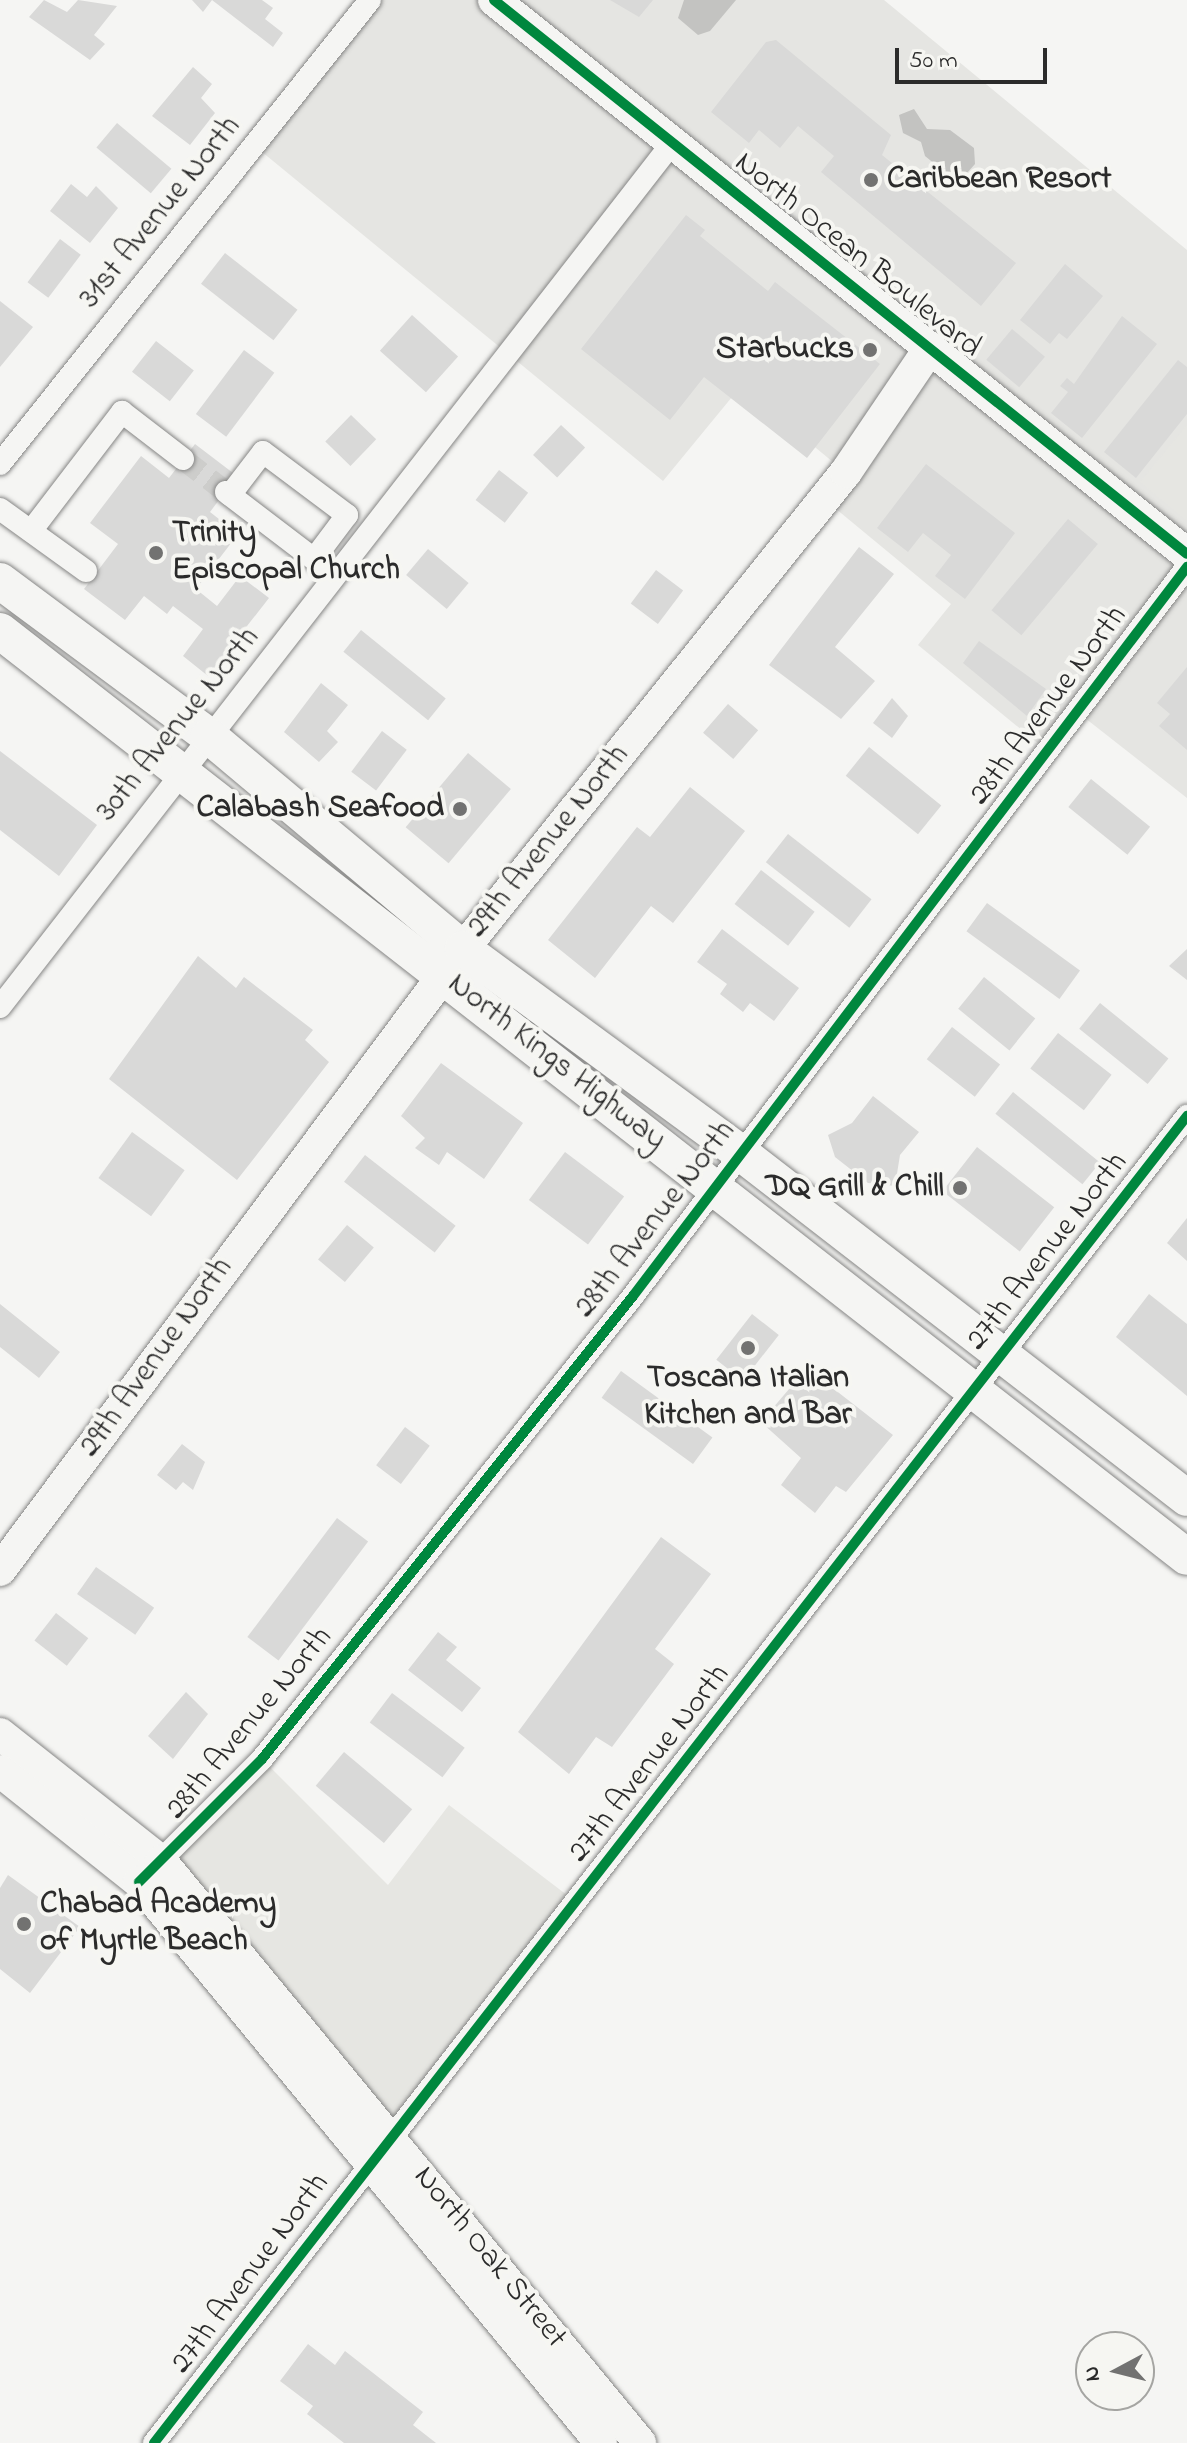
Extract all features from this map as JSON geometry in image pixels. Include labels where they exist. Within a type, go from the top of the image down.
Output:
[{"type":"main road","name":"North Ocean Boulevard","points":[[494,0],[1187,554]]},
{"type":"main road","name":"29th Avenue North","points":[[0,1570],[453,962],[846,472],[930,348]]},
{"type":"main road","name":"North Kings Highway","points":[[0,581],[209,736],[453,962],[714,1186],[1187,1557]]},
{"type":"main road","name":"North Kings Highway","points":[[0,631],[181,771],[453,962],[742,1154],[998,1355],[1187,1498]]},
{"type":"main road","name":"North Oak Street","points":[[0,1734],[150,1872],[382,2147],[640,2443]]},
{"type":"main road","name":"North Oak Street","points":[[0,1771],[150,1872]]},
{"type":"main road","name":"North Oak Street","points":[[382,2147],[601,2443]]},
{"type":"street","name":"31st Avenue North","points":[[0,464],[370,0]]},
{"type":"street","name":"30th Avenue North","points":[[0,1007],[181,771],[339,578],[673,142]]},
{"type":"street","points":[[31,531],[122,412],[183,459]]},
{"type":"street","points":[[314,559],[347,515],[263,452],[228,493],[314,559],[339,578]]},
{"type":"street","points":[[0,509],[86,571]]},
{"type":"street","name":"28th Avenue North","points":[[150,1872],[262,1759],[742,1154],[1187,567]]},
{"type":"street","name":"27th Avenue North","points":[[154,2443],[382,2147],[534,1962],[998,1355],[1187,1116]]},
{"type":"shaded area","points":[[375,0],[884,0],[1187,250],[1187,798],[1076,711],[1045,749],[918,645],[951,604],[824,499],[845,472],[741,386],[663,481],[256,147]]},
{"type":"shaded area","points":[[684,0],[736,0],[710,31],[698,35],[678,18]]},
{"type":"shaded area","points":[[914,109],[927,129],[950,130],[974,148],[975,164],[967,173],[947,174],[925,156],[921,142],[903,133],[899,115]]},
{"type":"shaded area","points":[[1187,425],[1187,521],[1140,482]]},
{"type":"shaded area","points":[[262,1759],[388,1885],[449,1805],[576,1902],[391,2136],[161,1861]]},
{"type":"building","points":[[44,0],[67,12],[78,0],[117,6],[94,35],[105,44],[90,60],[29,17]]},
{"type":"building","points":[[192,0],[212,0],[203,12]]},
{"type":"building","points":[[212,0],[262,0],[273,8],[265,19],[283,33],[273,47]]},
{"type":"building","points":[[610,0],[653,0],[639,17]]},
{"type":"building","name":"Caribbean Resort","points":[[776,40],[891,135],[882,155],[1016,263],[981,306],[821,172],[834,156],[798,126],[780,148],[759,130],[749,143],[711,112],[766,42]]},
{"type":"building","points":[[193,67],[212,84],[201,98],[215,113],[190,145],[152,116]]},
{"type":"building","points":[[117,123],[171,169],[151,193],[96,148]]},
{"type":"building","points":[[71,184],[87,197],[96,186],[118,208],[90,243],[50,211]]},
{"type":"building","points":[[686,215],[705,230],[700,236],[768,291],[775,282],[880,364],[807,458],[704,377],[670,420],[581,349]]},
{"type":"building","points":[[60,239],[81,255],[48,298],[28,282]]},
{"type":"building","points":[[225,253],[297,310],[273,340],[201,284]]},
{"type":"building","points":[[1065,264],[1103,296],[1067,339],[1059,333],[1050,344],[1020,320]]},
{"type":"building","points":[[0,301],[33,327],[0,367]]},
{"type":"building","points":[[412,315],[458,356],[426,392],[380,351]]},
{"type":"building","points":[[1122,316],[1157,344],[1082,438],[1051,413],[1068,392],[1060,386],[1067,378],[1074,384]]},
{"type":"building","points":[[1012,329],[1045,357],[1019,387],[986,360]]},
{"type":"building","points":[[156,341],[194,371],[170,401],[132,372]]},
{"type":"building","points":[[244,350],[274,373],[226,437],[196,414]]},
{"type":"building","points":[[1178,360],[1187,367],[1187,414],[1136,478],[1104,452]]},
{"type":"building","points":[[351,415],[376,439],[350,466],[325,442]]},
{"type":"building","points":[[561,425],[585,448],[557,477],[533,455]]},
{"type":"building","points":[[195,444],[237,476],[210,512],[238,534],[196,589],[217,606],[240,576],[269,598],[208,676],[183,656],[203,629],[173,606],[167,614],[144,596],[125,620],[84,589],[118,544],[90,523],[141,456],[169,478]]},
{"type":"building","points":[[926,464],[1015,533],[965,599],[935,576],[951,555],[923,533],[908,552],[877,528]]},
{"type":"building","points":[[499,470],[528,493],[505,523],[476,500]]},
{"type":"building","points":[[1068,519],[1098,544],[1021,635],[992,610]]},
{"type":"building","points":[[859,547],[894,574],[835,647],[875,681],[841,719],[769,665]]},
{"type":"building","points":[[428,549],[469,583],[447,609],[406,575]]},
{"type":"building","points":[[656,570],[683,590],[658,624],[631,604]]},
{"type":"building","points":[[361,630],[446,699],[428,720],[343,652]]},
{"type":"building","points":[[979,641],[1046,689],[1027,716],[963,663]]},
{"type":"building","points":[[1187,667],[1187,750],[1159,726],[1170,714],[1157,703]]},
{"type":"building","points":[[321,683],[348,705],[327,731],[338,742],[319,762],[284,732]]},
{"type":"building","points":[[892,698],[908,716],[892,738],[873,723]]},
{"type":"building","points":[[728,704],[758,730],[733,759],[703,733]]},
{"type":"building","points":[[382,731],[407,750],[376,790],[351,772]]},
{"type":"building","points":[[869,747],[941,806],[918,834],[846,776]]},
{"type":"building","points":[[0,751],[97,825],[59,876],[0,830]]},
{"type":"building","name":"Calabash Seafood","points":[[468,753],[511,789],[449,863],[406,827]]},
{"type":"building","points":[[1091,779],[1150,827],[1127,855],[1068,807]]},
{"type":"building","points":[[690,787],[745,831],[673,923],[651,906],[595,978],[548,940],[637,827],[650,837]]},
{"type":"building","points":[[788,834],[872,899],[849,928],[766,862]]},
{"type":"building","points":[[761,870],[815,912],[788,946],[735,904]]},
{"type":"building","points":[[987,903],[1080,971],[1059,999],[966,931]]},
{"type":"building","points":[[722,929],[799,988],[774,1021],[750,1003],[743,1012],[720,994],[727,984],[697,962]]},
{"type":"building","points":[[1187,949],[1187,980],[1169,966]]},
{"type":"building","points":[[198,956],[236,988],[244,977],[313,1030],[305,1040],[329,1062],[237,1180],[109,1079]]},
{"type":"building","points":[[984,977],[1035,1019],[1009,1050],[958,1009]]},
{"type":"building","points":[[1100,1003],[1168,1058],[1148,1084],[1079,1029]]},
{"type":"building","points":[[952,1027],[1000,1065],[975,1097],[927,1059]]},
{"type":"building","points":[[1058,1033],[1112,1075],[1084,1110],[1030,1068]]},
{"type":"building","points":[[441,1063],[523,1123],[484,1179],[447,1152],[439,1165],[415,1148],[425,1138],[401,1116]]},
{"type":"building","points":[[1013,1092],[1100,1162],[1082,1184],[995,1114]]},
{"type":"building","points":[[873,1096],[919,1132],[900,1155],[895,1186],[868,1183],[835,1157],[828,1135],[852,1123]]},
{"type":"building","points":[[132,1132],[185,1170],[151,1216],[98,1178]]},
{"type":"building","points":[[977,1147],[1054,1207],[1020,1251],[943,1191]]},
{"type":"building","points":[[565,1152],[624,1197],[588,1244],[529,1200]]},
{"type":"building","points":[[365,1155],[456,1226],[435,1253],[344,1182]]},
{"type":"building","points":[[1187,1218],[1187,1261],[1167,1243]]},
{"type":"building","points":[[347,1225],[374,1247],[345,1282],[318,1259]]},
{"type":"building","points":[[1149,1294],[1187,1324],[1187,1396],[1116,1337]]},
{"type":"building","points":[[0,1304],[60,1352],[39,1378],[0,1347]]},
{"type":"building","points":[[752,1314],[779,1335],[743,1381],[716,1360]]},
{"type":"building","points":[[807,1368],[893,1435],[846,1492],[836,1486],[815,1513],[781,1485],[801,1458],[761,1422]]},
{"type":"building","points":[[621,1371],[712,1437],[693,1464],[602,1398]]},
{"type":"building","points":[[405,1427],[430,1446],[401,1484],[376,1465]]},
{"type":"building","points":[[182,1444],[205,1462],[193,1490],[183,1482],[176,1490],[157,1475]]},
{"type":"building","points":[[337,1518],[368,1541],[278,1660],[247,1637]]},
{"type":"building","points":[[661,1537],[711,1574],[655,1649],[674,1664],[612,1747],[596,1737],[569,1774],[518,1732]]},
{"type":"building","points":[[96,1567],[154,1608],[135,1635],[77,1594]]},
{"type":"building","points":[[56,1613],[88,1638],[67,1666],[34,1641]]},
{"type":"building","points":[[438,1632],[457,1647],[446,1660],[481,1688],[462,1712],[408,1670]]},
{"type":"building","points":[[186,1692],[208,1714],[173,1759],[148,1736]]},
{"type":"building","points":[[392,1693],[465,1748],[442,1777],[370,1723]]},
{"type":"building","points":[[344,1752],[412,1809],[384,1843],[316,1786]]},
{"type":"building","points":[[8,1875],[80,1927],[30,1993],[0,1969],[0,1888]]},
{"type":"building","points":[[308,2344],[335,2365],[345,2351],[423,2412],[413,2425],[436,2443],[344,2443],[307,2414],[313,2406],[280,2381]]},
{"type":"tunnel","points":[[183,459],[226,492]]},
{"type":"cycle path","points":[[494,0],[1187,554]]},
{"type":"cycle path","points":[[139,1882],[262,1759],[633,1296],[1187,567]]},
{"type":"cycle path","points":[[154,2443],[1187,1116]]},
{"type":"place","name":"Caribbean Resort","points":[[871,180]]},
{"type":"place","name":"Starbucks","points":[[870,350]]},
{"type":"place","name":"Trinity Episcopal Church","points":[[156,553]]},
{"type":"place","name":"Calabash Seafood","points":[[460,809]]},
{"type":"place","name":"DQ Grill & Chill","points":[[960,1188]]},
{"type":"place","name":"Toscana Italian Kitchen and Bar","points":[[748,1348]]},
{"type":"place","name":"Chabad Academy of Myrtle Beach","points":[[24,1924]]}]
